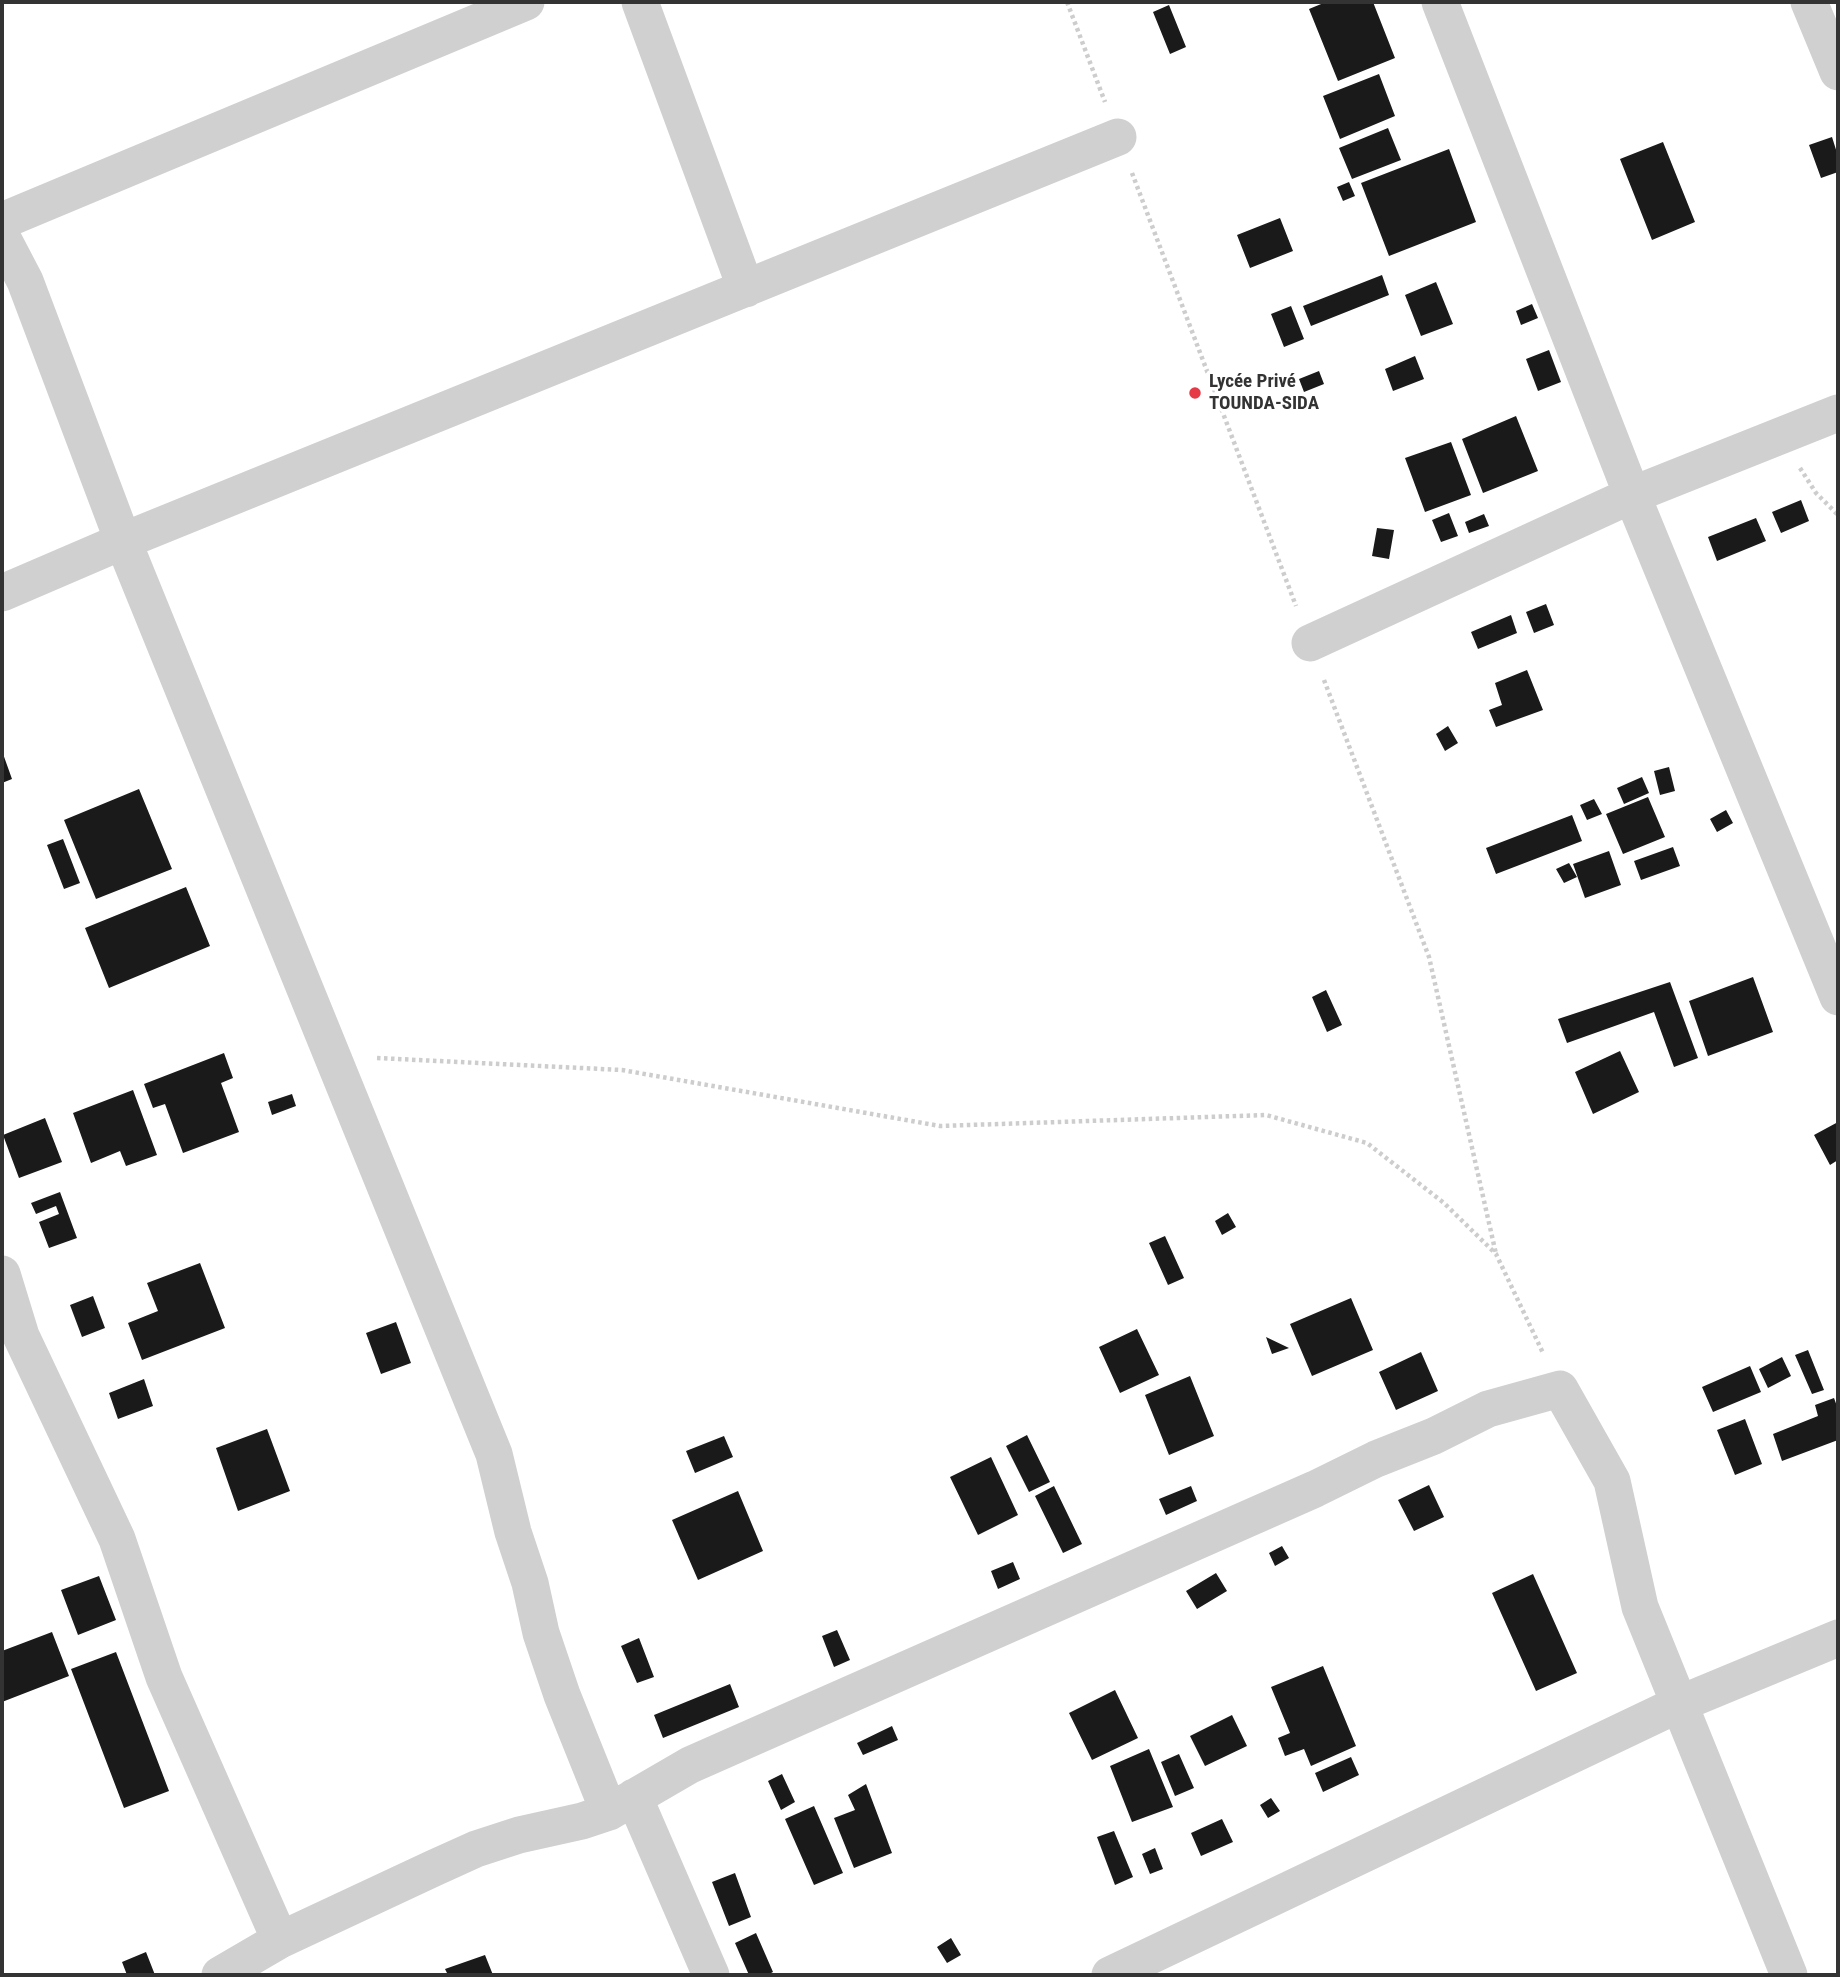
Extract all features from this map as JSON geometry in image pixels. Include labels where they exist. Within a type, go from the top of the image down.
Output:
[{"type":"street","points":[[2,221],[526,2]]},
{"type":"street","points":[[640,2],[746,289]]},
{"type":"street","points":[[1440,2],[1632,495],[1838,997]]},
{"type":"street","points":[[1809,2],[1838,72]]},
{"type":"street","points":[[2,593],[123,541],[1118,138]]},
{"type":"street","points":[[2,237],[25,281],[123,541],[494,1454],[541,1633],[562,1695],[711,1975]]},
{"type":"street","points":[[1310,643],[1632,495],[1838,413]]},
{"type":"street","points":[[2,1274],[12,1340],[117,1539],[164,1676],[280,1940]]},
{"type":"street","points":[[220,1975],[280,1940],[477,1849],[622,1805],[690,1765],[1315,1489],[1376,1459],[1434,1436],[1488,1409],[1560,1388],[1612,1481],[1640,1607],[1789,1975]]},
{"type":"street","points":[[1110,1975],[1679,1704],[1838,1638]]},
{"type":"path","points":[[1779,435],[1816,493],[1838,515]]},
{"type":"path","points":[[332,1056],[621,1070],[940,1126],[1266,1115],[1367,1143],[1444,1203],[1496,1254],[1560,1388]]},
{"type":"building","points":[[1326,2],[1373,2],[1395,58],[1338,81],[1309,9]]},
{"type":"building","points":[[1169,5],[1186,47],[1170,54],[1153,12]]},
{"type":"building","points":[[1379,74],[1395,116],[1340,139],[1323,96]]},
{"type":"building","points":[[1388,128],[1401,160],[1352,179],[1339,148]]},
{"type":"building","points":[[1832,137],[1838,156],[1838,172],[1821,178],[1809,145]]},
{"type":"building","points":[[1663,142],[1695,222],[1652,240],[1620,159]]},
{"type":"building","points":[[1449,149],[1476,222],[1389,256],[1361,183]]},
{"type":"building","points":[[1349,182],[1355,196],[1343,201],[1337,187]]},
{"type":"building","points":[[1280,218],[1293,251],[1250,268],[1237,235]]},
{"type":"building","points":[[1382,275],[1389,295],[1311,326],[1303,306]]},
{"type":"building","points":[[1436,282],[1453,324],[1421,336],[1405,295]]},
{"type":"building","points":[[1532,304],[1538,318],[1521,325],[1516,311]]},
{"type":"building","points":[[1291,306],[1304,339],[1284,347],[1271,314]]},
{"type":"building","points":[[1549,350],[1561,382],[1538,391],[1526,359]]},
{"type":"building","points":[[1415,356],[1424,379],[1393,391],[1385,369]]},
{"type":"building","points":[[1319,371],[1324,384],[1304,392],[1299,379]]},
{"type":"building","points":[[1516,416],[1538,471],[1483,493],[1462,439]]},
{"type":"building","points":[[1451,442],[1471,495],[1425,512],[1405,458]]},
{"type":"building","points":[[1801,500],[1809,521],[1781,533],[1772,512]]},
{"type":"building","points":[[1449,513],[1458,536],[1441,542],[1432,520]]},
{"type":"building","points":[[1484,514],[1489,526],[1469,533],[1465,522]]},
{"type":"building","points":[[1756,518],[1766,541],[1717,561],[1708,537]]},
{"type":"building","points":[[1377,528],[1394,530],[1389,559],[1372,556]]},
{"type":"building","points":[[1546,604],[1554,625],[1534,633],[1526,612]]},
{"type":"building","points":[[1511,615],[1517,633],[1478,649],[1471,632]]},
{"type":"building","points":[[1527,670],[1543,710],[1496,727],[1489,710],[1502,705],[1495,683]]},
{"type":"building","points":[[1448,726],[1458,743],[1445,751],[1436,734]]},
{"type":"building","points":[[2,751],[12,779],[2,783]]},
{"type":"building","points":[[1669,767],[1675,791],[1660,795],[1654,771]]},
{"type":"building","points":[[1642,777],[1649,793],[1624,804],[1617,788]]},
{"type":"building","points":[[139,789],[172,869],[96,899],[64,820]]},
{"type":"building","points":[[1648,797],[1665,837],[1623,854],[1606,814]]},
{"type":"building","points":[[1594,799],[1602,814],[1587,820],[1580,805]]},
{"type":"building","points":[[1726,810],[1733,823],[1717,832],[1710,819]]},
{"type":"building","points":[[1572,815],[1582,841],[1496,874],[1486,848]]},
{"type":"building","points":[[63,839],[80,883],[64,889],[47,845]]},
{"type":"building","points":[[1673,847],[1680,866],[1641,880],[1634,861]]},
{"type":"building","points":[[1609,851],[1621,885],[1585,898],[1573,864]]},
{"type":"building","points":[[1569,863],[1577,877],[1564,883],[1556,869]]},
{"type":"building","points":[[186,887],[210,946],[109,988],[85,928]]},
{"type":"building","points":[[1753,977],[1773,1032],[1708,1056],[1689,1001]]},
{"type":"building","points":[[1670,982],[1698,1058],[1674,1067],[1654,1012],[1567,1043],[1558,1019]]},
{"type":"building","points":[[1326,990],[1342,1025],[1327,1032],[1312,997]]},
{"type":"building","points":[[1620,1051],[1639,1092],[1593,1114],[1575,1072]]},
{"type":"building","points":[[224,1053],[233,1078],[221,1083],[239,1132],[183,1153],[165,1104],[153,1108],[144,1084]]},
{"type":"building","points":[[133,1090],[157,1155],[126,1166],[120,1151],[91,1163],[73,1113]]},
{"type":"building","points":[[292,1094],[296,1106],[272,1115],[268,1102]]},
{"type":"building","points":[[45,1118],[62,1162],[19,1178],[3,1135]]},
{"type":"building","points":[[1838,1122],[1838,1160],[1830,1165],[1814,1135]]},
{"type":"building","points":[[60,1192],[77,1238],[49,1248],[39,1222],[59,1214],[56,1206],[36,1214],[31,1203]]},
{"type":"building","points":[[1228,1213],[1236,1227],[1222,1235],[1215,1221]]},
{"type":"building","points":[[1165,1236],[1184,1278],[1168,1285],[1149,1243]]},
{"type":"building","points":[[200,1263],[225,1328],[142,1360],[128,1323],[158,1311],[147,1283]]},
{"type":"building","points":[[93,1296],[105,1328],[82,1337],[70,1305]]},
{"type":"building","points":[[1351,1298],[1373,1350],[1312,1376],[1290,1324]]},
{"type":"building","points":[[396,1322],[411,1363],[381,1374],[366,1333]]},
{"type":"building","points":[[1137,1329],[1159,1375],[1120,1393],[1099,1347]]},
{"type":"building","points":[[1266,1337],[1289,1348],[1272,1354]]},
{"type":"building","points":[[1808,1350],[1824,1390],[1812,1394],[1795,1355]]},
{"type":"building","points":[[1421,1352],[1438,1391],[1396,1410],[1379,1372]]},
{"type":"building","points":[[1782,1357],[1791,1376],[1768,1388],[1759,1369]]},
{"type":"building","points":[[1750,1366],[1761,1392],[1713,1412],[1702,1387]]},
{"type":"building","points":[[1190,1376],[1214,1436],[1169,1455],[1145,1395]]},
{"type":"building","points":[[144,1379],[153,1406],[118,1419],[109,1393]]},
{"type":"building","points":[[1834,1398],[1838,1409],[1838,1440],[1782,1461],[1773,1434],[1818,1416],[1815,1405]]},
{"type":"building","points":[[1745,1419],[1762,1464],[1735,1475],[1717,1430]]},
{"type":"building","points":[[267,1429],[290,1491],[238,1511],[216,1448]]},
{"type":"building","points":[[1027,1435],[1050,1482],[1029,1492],[1006,1446]]},
{"type":"building","points":[[724,1436],[733,1457],[695,1473],[686,1451]]},
{"type":"building","points":[[991,1457],[1018,1515],[978,1535],[950,1477]]},
{"type":"building","points":[[1429,1485],[1444,1517],[1414,1531],[1398,1500]]},
{"type":"building","points":[[1054,1486],[1082,1544],[1063,1553],[1035,1496]]},
{"type":"building","points":[[1191,1486],[1197,1501],[1166,1515],[1159,1499]]},
{"type":"building","points":[[738,1491],[763,1551],[698,1580],[672,1520]]},
{"type":"building","points":[[1282,1546],[1289,1558],[1275,1566],[1269,1553]]},
{"type":"building","points":[[1013,1562],[1020,1579],[998,1589],[991,1571]]},
{"type":"building","points":[[1216,1573],[1227,1591],[1197,1609],[1186,1591]]},
{"type":"building","points":[[1533,1574],[1577,1673],[1536,1691],[1492,1593]]},
{"type":"building","points":[[99,1576],[116,1620],[78,1635],[61,1590]]},
{"type":"building","points":[[837,1630],[850,1660],[834,1667],[822,1636]]},
{"type":"building","points":[[52,1632],[69,1676],[2,1702],[2,1651]]},
{"type":"building","points":[[639,1638],[654,1677],[637,1683],[621,1646]]},
{"type":"building","points":[[116,1652],[169,1791],[124,1808],[71,1669]]},
{"type":"building","points":[[1323,1666],[1356,1746],[1311,1766],[1304,1749],[1285,1756],[1278,1738],[1290,1733],[1271,1687]]},
{"type":"building","points":[[730,1684],[739,1707],[663,1738],[654,1715]]},
{"type":"building","points":[[1115,1690],[1138,1738],[1092,1760],[1069,1713]]},
{"type":"building","points":[[1232,1715],[1247,1746],[1205,1766],[1190,1736]]},
{"type":"building","points":[[892,1726],[898,1740],[863,1755],[857,1743]]},
{"type":"building","points":[[1149,1749],[1173,1807],[1132,1822],[1110,1766]]},
{"type":"building","points":[[1179,1754],[1194,1788],[1175,1796],[1161,1762]]},
{"type":"building","points":[[1351,1757],[1359,1775],[1323,1792],[1315,1773]]},
{"type":"building","points":[[782,1774],[795,1802],[781,1810],[768,1781]]},
{"type":"building","points":[[866,1784],[892,1853],[854,1868],[834,1818],[855,1810],[848,1795]]},
{"type":"building","points":[[1271,1798],[1280,1811],[1268,1818],[1260,1805]]},
{"type":"building","points":[[814,1806],[843,1873],[814,1885],[785,1819]]},
{"type":"building","points":[[1222,1819],[1233,1842],[1201,1856],[1191,1833]]},
{"type":"building","points":[[1114,1831],[1133,1877],[1115,1885],[1097,1837]]},
{"type":"building","points":[[1155,1848],[1163,1869],[1150,1874],[1142,1854]]},
{"type":"building","points":[[735,1873],[751,1917],[729,1926],[712,1882]]},
{"type":"building","points":[[756,1933],[773,1972],[767,1975],[749,1975],[735,1943]]},
{"type":"building","points":[[951,1938],[961,1955],[947,1963],[937,1947]]},
{"type":"building","points":[[146,1952],[155,1975],[127,1975],[122,1962]]},
{"type":"building","points":[[485,1955],[493,1975],[448,1975],[445,1969]]},
{"type":"place","name":"Lycée Privé TOUNDA-SIDA","points":[[1195,393]]}]
